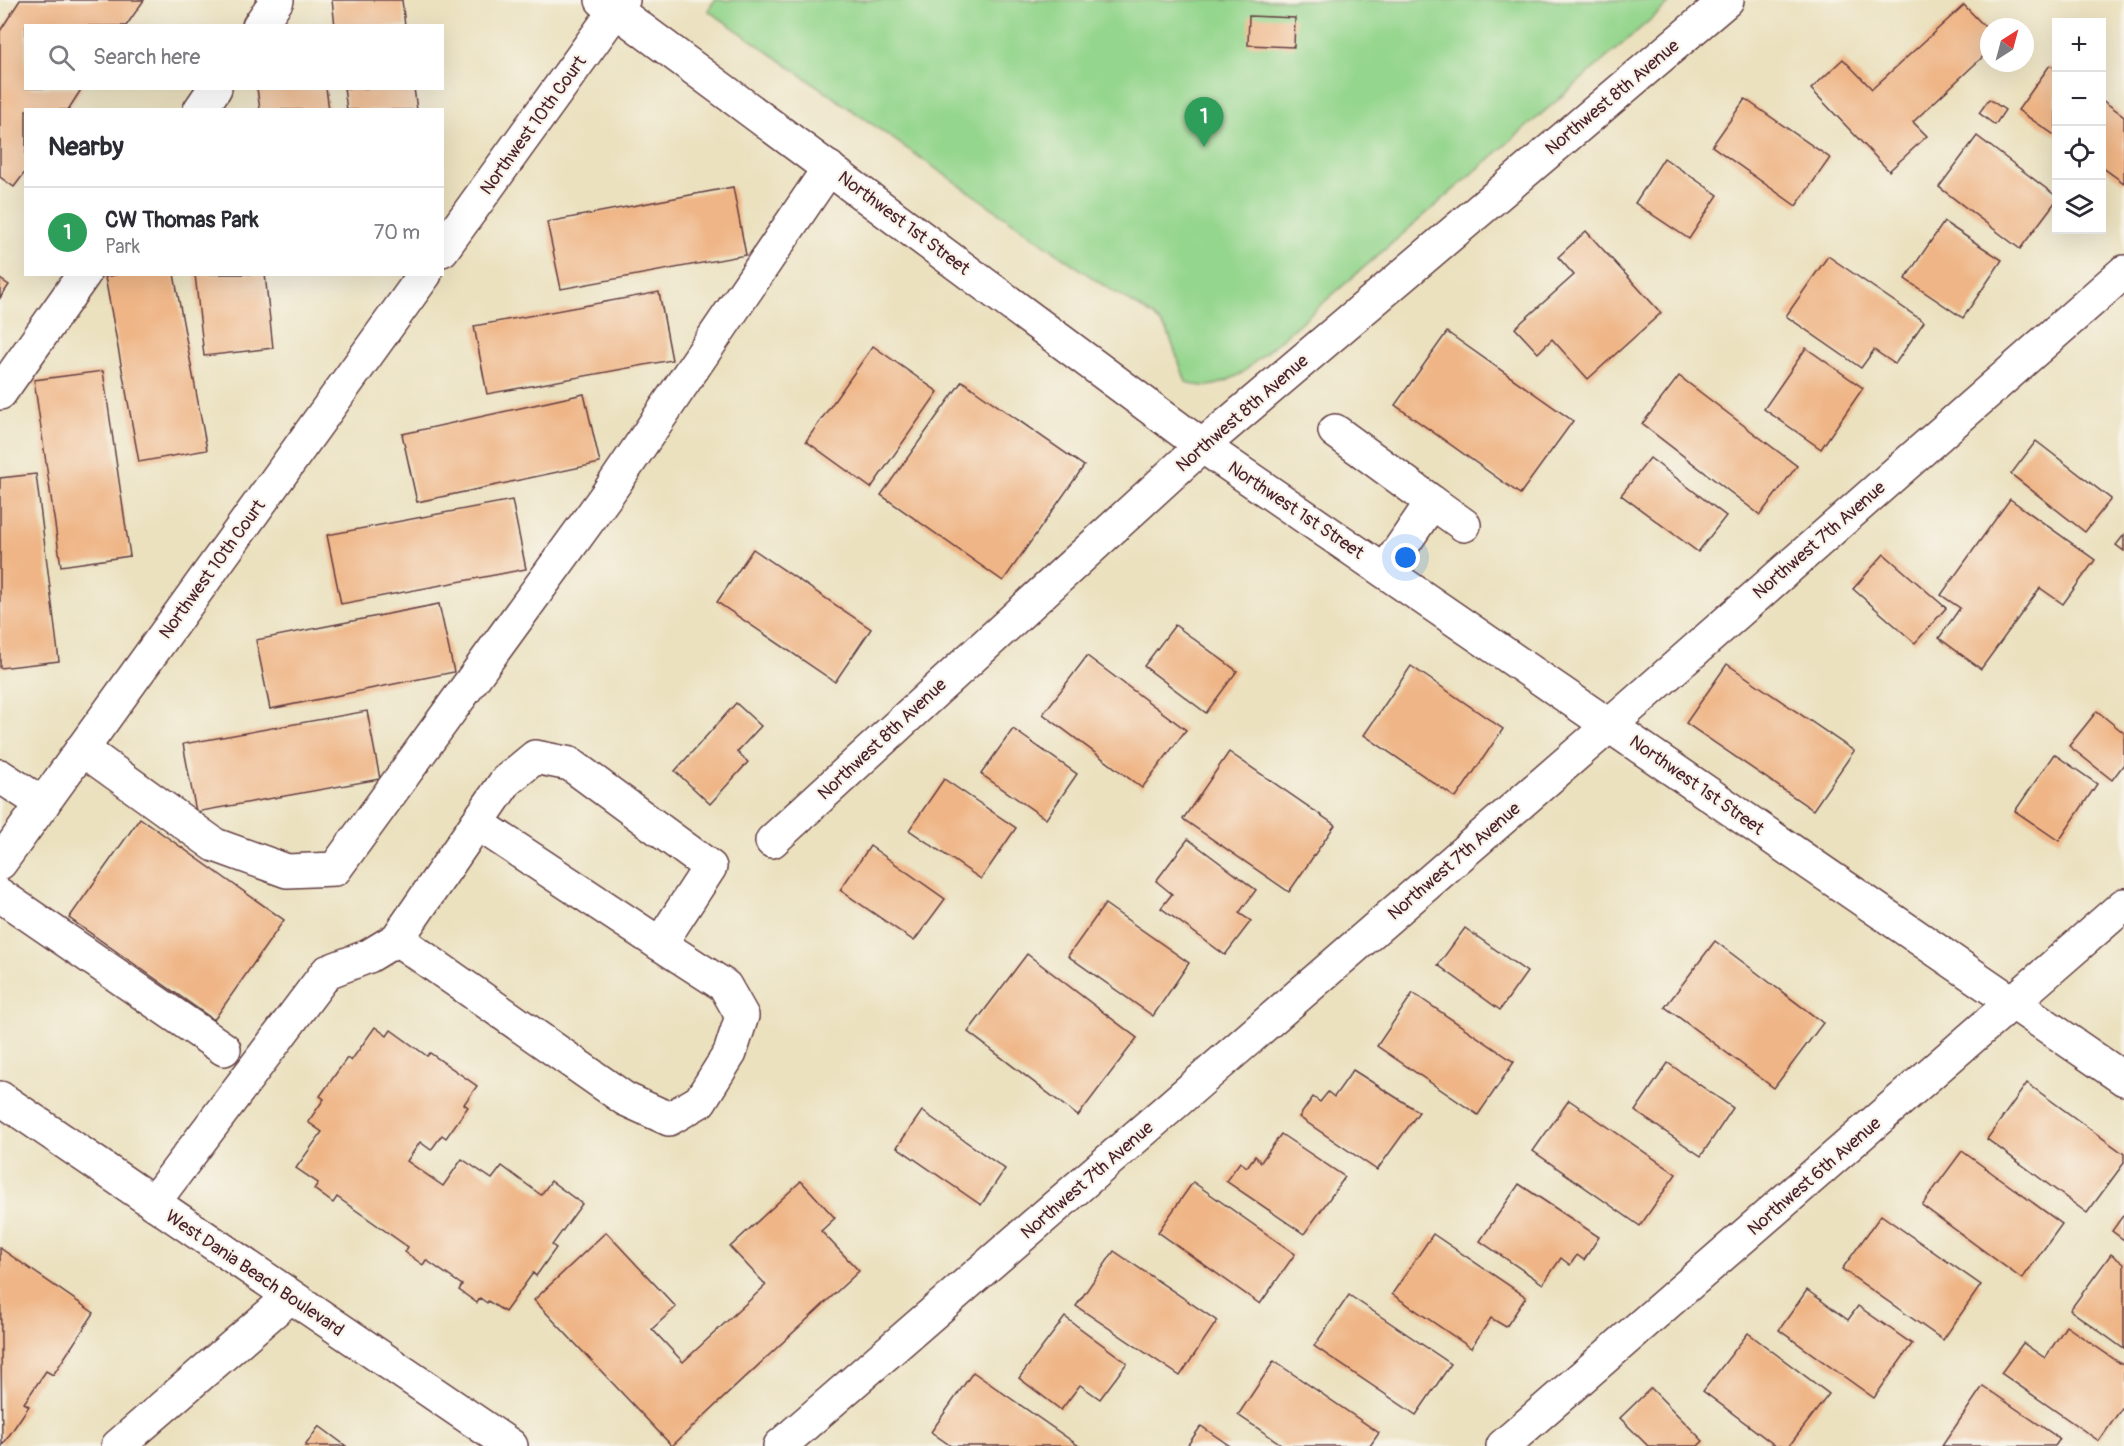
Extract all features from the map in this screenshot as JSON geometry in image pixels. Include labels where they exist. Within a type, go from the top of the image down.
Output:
[{"type":"street","points":[[260,24],[277,0]]},
{"type":"street","name":"Northwest 8th Avenue","points":[[772,841],[1202,446],[1727,0]]},
{"type":"street","name":"Northwest 1st Street","points":[[614,3],[829,168],[1202,446],[2124,1079]]},
{"type":"street","name":"Northwest 10th Court","points":[[444,247],[614,3]]},
{"type":"street","points":[[201,108],[214,90]]},
{"type":"street","points":[[82,749],[215,846],[287,871],[335,869],[606,496],[829,168]]},
{"type":"street","name":"Northwest 7th Avenue","points":[[780,1446],[1610,725],[2124,272]]},
{"type":"street","points":[[0,393],[83,276]]},
{"type":"street","name":"Northwest 10th Court","points":[[0,863],[424,276]]},
{"type":"street","points":[[1335,431],[1464,525]]},
{"type":"street","points":[[1385,571],[1432,502]]},
{"type":"street","points":[[153,1203],[327,972],[369,956],[397,939],[506,781],[535,757],[570,764],[710,867],[660,944]]},
{"type":"street","points":[[0,776],[43,804]]},
{"type":"street","points":[[397,939],[625,1100],[669,1119],[700,1101],[730,1053],[741,1016],[725,986],[477,823]]},
{"type":"street","points":[[0,895],[224,1049]]},
{"type":"street","name":"Northwest 6th Avenue","points":[[1503,1446],[2124,904]]},
{"type":"street","name":"West Dania Beach Boulevard","points":[[0,1098],[511,1446]]},
{"type":"street","points":[[118,1446],[290,1297]]},
{"type":"green space","points":[[715,0],[1673,0],[1242,373],[1215,385],[1201,386],[1186,382],[1168,332],[1154,316],[1103,285],[708,10]]},
{"type":"building","points":[[20,0],[144,0],[127,24],[24,24],[24,90],[81,90],[69,108],[24,108],[24,174],[14,187],[0,177],[0,31]]},
{"type":"building","points":[[332,0],[402,0],[405,24],[335,24]]},
{"type":"building","points":[[1964,5],[1980,22],[1980,59],[1913,122],[1927,136],[1889,171],[1811,89],[1843,59],[1872,89]]},
{"type":"building","points":[[1249,16],[1295,18],[1294,47],[1248,45]]},
{"type":"building","points":[[2050,65],[2052,66],[2052,133],[2018,110]]},
{"type":"building","points":[[257,90],[326,90],[329,108],[260,108]]},
{"type":"building","points":[[344,90],[414,90],[417,108],[347,108]]},
{"type":"building","points":[[1745,99],[1830,158],[1796,206],[1712,146]]},
{"type":"building","points":[[1989,99],[2005,110],[1995,125],[1979,113]]},
{"type":"building","points":[[2106,103],[2124,116],[2124,183],[2106,170]]},
{"type":"building","points":[[1977,136],[2052,193],[2052,206],[2020,249],[1939,187]]},
{"type":"building","points":[[1664,158],[1718,195],[1689,239],[1635,203]]},
{"type":"building","points":[[733,187],[746,255],[561,289],[547,222]]},
{"type":"building","points":[[1944,222],[2002,260],[1963,318],[1905,279]]},
{"type":"building","points":[[1586,231],[1661,313],[1588,379],[1552,339],[1538,353],[1515,328],[1574,275],[1558,257]]},
{"type":"building","points":[[1828,256],[1924,322],[1895,364],[1874,350],[1861,368],[1786,316]]},
{"type":"building","points":[[174,276],[207,450],[139,462],[105,277]]},
{"type":"building","points":[[195,276],[265,276],[273,348],[204,356]]},
{"type":"building","points":[[0,279],[9,285],[0,298]]},
{"type":"building","points":[[659,292],[672,360],[487,394],[474,326]]},
{"type":"building","points":[[1447,332],[1573,421],[1520,494],[1395,405]]},
{"type":"building","points":[[873,346],[938,392],[871,488],[806,441]]},
{"type":"building","points":[[1806,348],[1863,388],[1821,449],[1764,409]]},
{"type":"building","points":[[103,371],[130,556],[61,566],[34,380]]},
{"type":"building","points":[[1679,376],[1797,466],[1760,515],[1642,424]]},
{"type":"building","points":[[962,381],[1084,466],[1003,581],[881,495]]},
{"type":"building","points":[[584,394],[600,463],[417,502],[402,434]]},
{"type":"building","points":[[2036,441],[2111,499],[2085,532],[2011,474]]},
{"type":"building","points":[[1650,458],[1726,516],[1698,552],[1621,495]]},
{"type":"building","points":[[36,474],[59,661],[0,668],[0,478]]},
{"type":"building","points":[[2010,499],[2095,560],[2063,604],[2040,588],[1981,669],[1939,638],[1960,608],[1941,595]]},
{"type":"building","points":[[512,500],[526,569],[341,604],[327,535]]},
{"type":"building","points":[[2124,535],[2124,551],[2116,545]]},
{"type":"building","points":[[753,549],[871,629],[835,682],[717,602]]},
{"type":"building","points":[[1884,554],[1946,608],[1915,643],[1853,589]]},
{"type":"building","points":[[439,604],[454,672],[270,709],[256,640]]},
{"type":"building","points":[[1175,625],[1237,671],[1206,713],[1144,666]]},
{"type":"building","points":[[1087,656],[1186,730],[1142,788],[1043,714]]},
{"type":"building","points":[[1727,664],[1854,751],[1813,810],[1686,723]]},
{"type":"building","points":[[1411,666],[1503,729],[1456,798],[1364,735]]},
{"type":"building","points":[[736,703],[761,726],[737,752],[748,762],[710,804],[675,771]]},
{"type":"building","points":[[367,711],[380,779],[196,812],[183,744]]},
{"type":"building","points":[[2097,711],[2124,733],[2124,764],[2112,780],[2069,746]]},
{"type":"building","points":[[1013,729],[1077,774],[1046,819],[981,774]]},
{"type":"building","points":[[1229,752],[1335,825],[1289,892],[1183,819]]},
{"type":"building","points":[[2054,754],[2097,784],[2059,841],[2015,811]]},
{"type":"building","points":[[944,779],[1016,828],[981,879],[909,830]]},
{"type":"building","points":[[140,818],[284,920],[214,1020],[69,918]]},
{"type":"building","points":[[1188,839],[1256,890],[1239,913],[1251,921],[1225,955],[1161,908],[1172,894],[1156,881]]},
{"type":"building","points":[[870,846],[945,899],[914,941],[840,890]]},
{"type":"building","points":[[1105,904],[1189,963],[1153,1016],[1068,956]]},
{"type":"building","points":[[1465,928],[1527,972],[1500,1010],[1438,965]]},
{"type":"building","points":[[1715,941],[1823,1023],[1774,1088],[1665,1007]]},
{"type":"building","points":[[1027,954],[1137,1038],[1078,1116],[968,1032]]},
{"type":"building","points":[[1413,993],[1514,1062],[1478,1115],[1377,1046]]},
{"type":"building","points":[[375,1027],[387,1036],[391,1030],[427,1056],[430,1053],[477,1086],[464,1104],[468,1107],[446,1138],[442,1135],[431,1150],[420,1142],[407,1161],[443,1186],[462,1159],[492,1179],[502,1166],[541,1195],[551,1181],[582,1204],[552,1245],[556,1248],[536,1276],[533,1273],[505,1312],[480,1298],[477,1303],[459,1290],[462,1285],[426,1260],[423,1265],[405,1252],[408,1247],[337,1197],[333,1203],[314,1189],[318,1183],[296,1168],[322,1132],[308,1122],[324,1099],[320,1096],[347,1058],[351,1061]]},
{"type":"building","points":[[1668,1063],[1733,1108],[1701,1156],[1635,1111]]},
{"type":"building","points":[[1353,1070],[1419,1112],[1377,1170],[1299,1117],[1313,1097],[1320,1102],[1328,1092],[1334,1097]]},
{"type":"building","points":[[2027,1083],[2124,1154],[2124,1163],[2087,1213],[1987,1139]]},
{"type":"building","points":[[1569,1100],[1676,1174],[1640,1226],[1533,1151]]},
{"type":"building","points":[[922,1111],[1005,1169],[981,1205],[897,1147]]},
{"type":"building","points":[[1281,1134],[1345,1177],[1304,1234],[1226,1181],[1240,1162],[1247,1167],[1255,1156],[1261,1162]]},
{"type":"building","points":[[1962,1151],[2062,1224],[2022,1279],[1922,1205]]},
{"type":"building","points":[[801,1181],[835,1218],[821,1231],[859,1271],[672,1446],[534,1300],[606,1232],[676,1307],[652,1329],[683,1362],[766,1285],[730,1247]]},
{"type":"building","points":[[1193,1182],[1295,1254],[1260,1304],[1158,1232]]},
{"type":"building","points":[[1519,1184],[1599,1237],[1584,1260],[1577,1255],[1570,1265],[1561,1258],[1543,1284],[1480,1241]]},
{"type":"building","points":[[2124,1214],[2124,1240],[2112,1231]]},
{"type":"building","points":[[1881,1215],[1981,1285],[1943,1340],[1842,1269]]},
{"type":"building","points":[[1433,1234],[1526,1297],[1506,1327],[1491,1318],[1471,1348],[1392,1294]]},
{"type":"building","points":[[0,1248],[94,1313],[53,1375],[46,1371],[24,1403],[29,1406],[2,1446]]},
{"type":"building","points":[[1114,1251],[1217,1321],[1180,1376],[1076,1306]]},
{"type":"building","points":[[2111,1254],[2124,1264],[2124,1349],[2070,1310]]},
{"type":"building","points":[[1807,1290],[1848,1320],[1858,1306],[1912,1344],[1874,1398],[1779,1330]]},
{"type":"building","points":[[1349,1295],[1451,1364],[1416,1415],[1314,1346]]},
{"type":"building","points":[[1065,1317],[1127,1363],[1100,1399],[1080,1385],[1061,1410],[1019,1378]]},
{"type":"building","points":[[2066,1326],[2124,1366],[2124,1405],[2099,1441],[2001,1373],[2023,1343],[2045,1358]]},
{"type":"building","points":[[1748,1333],[1829,1394],[1789,1446],[1776,1446],[1703,1391]]},
{"type":"building","points":[[1274,1361],[1379,1433],[1370,1446],[1284,1446],[1238,1415]]},
{"type":"building","points":[[973,1372],[1079,1446],[951,1446],[931,1432]]},
{"type":"building","points":[[1983,1386],[2060,1439],[2055,1446],[1942,1446]]},
{"type":"building","points":[[1651,1388],[1703,1441],[1698,1446],[1648,1446],[1620,1418]]},
{"type":"building","points":[[319,1426],[346,1446],[305,1446]]},
{"type":"building","points":[[1201,1426],[1230,1446],[1187,1446]]},
{"type":"place","name":"CW Thomas Park","points":[[1204,147]]}]
